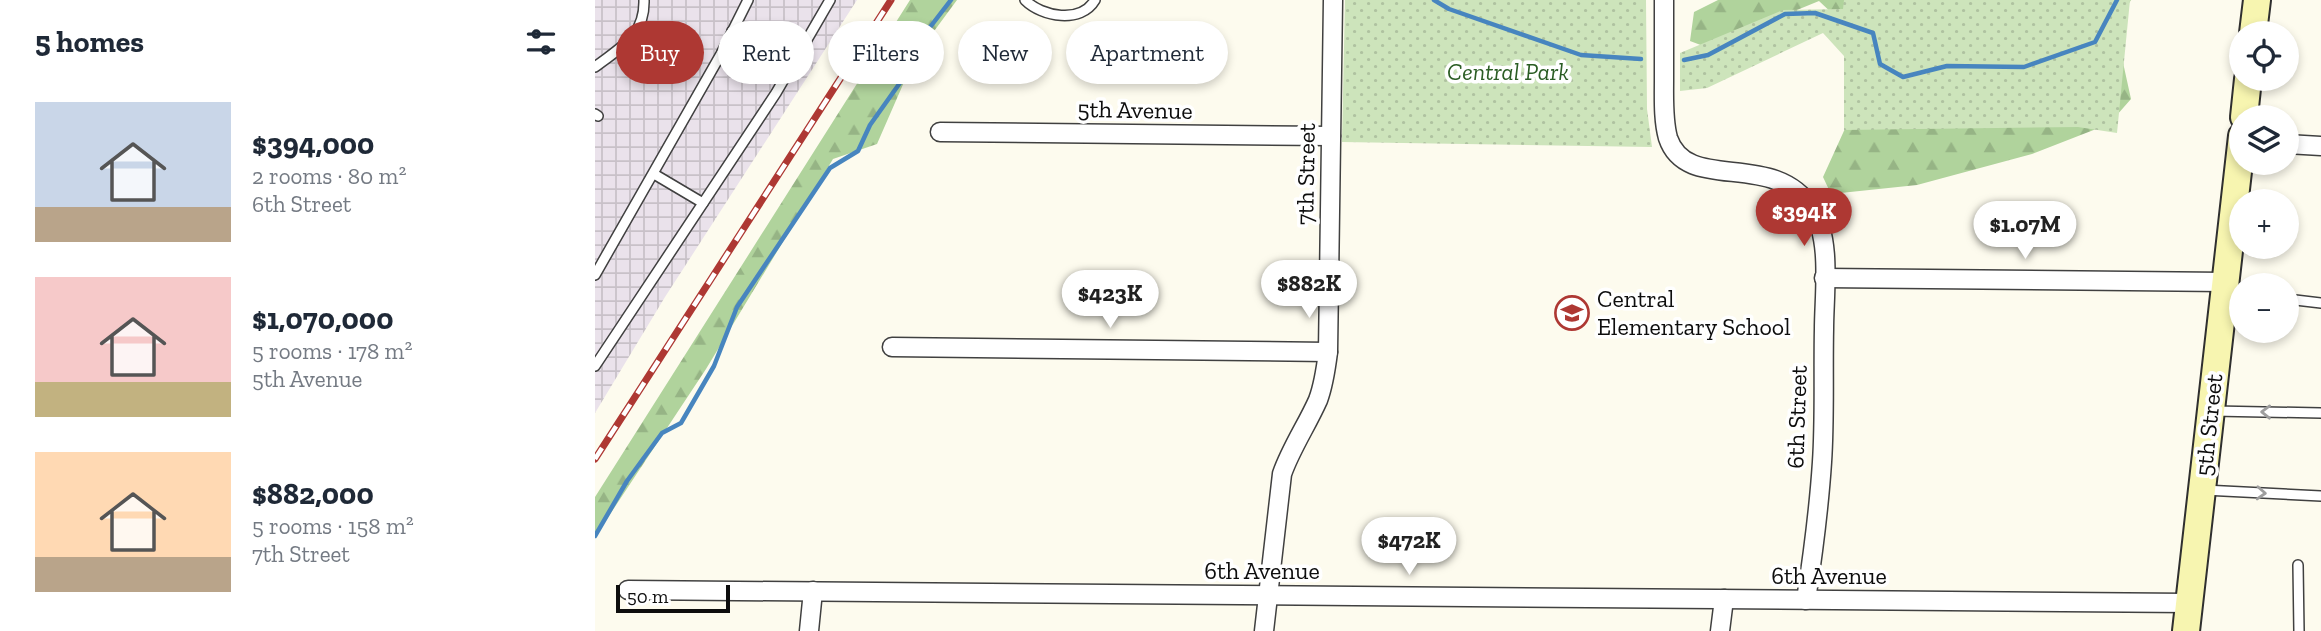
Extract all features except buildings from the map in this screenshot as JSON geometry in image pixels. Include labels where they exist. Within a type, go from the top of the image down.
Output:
[{"type":"street","name":"7th Street","points":[[1264,631],[1282,474],[1288,455],[1319,398],[1328,352],[1333,0]]},
{"type":"street","name":"6th Street","points":[[1664,0],[1664,109],[1669,142],[1675,152],[1698,167],[1764,174],[1778,179],[1794,188],[1814,211],[1821,227],[1824,244],[1822,461],[1806,600]]},
{"type":"street","points":[[2254,21],[2257,0]]},
{"type":"street","name":"5th Avenue","points":[[940,132],[1331,136]]},
{"type":"street","points":[[2299,145],[2321,146]]},
{"type":"street","name":"5th Street","points":[[2231,273],[2239,175]]},
{"type":"street","points":[[1824,278],[2229,291]]},
{"type":"street","name":"5th Street","points":[[2186,631],[2211,411],[2229,297]]},
{"type":"street","points":[[892,347],[1328,352]]},
{"type":"street","name":"6th Avenue","points":[[628,590],[2189,603]]},
{"type":"street","points":[[809,631],[813,592]]},
{"type":"street","points":[[1720,631],[1724,599]]},
{"type":"lane","points":[[595,67],[636,34],[645,16],[644,0]]},
{"type":"lane","points":[[738,21],[748,0]]},
{"type":"lane","points":[[814,28],[830,0]]},
{"type":"lane","points":[[1025,0],[1032,7],[1046,13],[1066,15],[1090,8],[1095,0]]},
{"type":"lane","points":[[595,275],[718,57]]},
{"type":"lane","points":[[595,366],[781,84]]},
{"type":"lane","points":[[654,174],[703,203]]},
{"type":"lane","points":[[2299,300],[2321,303]]},
{"type":"lane","points":[[2211,411],[2321,413]]},
{"type":"lane","points":[[2202,490],[2321,496]]},
{"type":"lane","points":[[2298,565],[2298,631]]},
{"type":"shaded area","points":[[595,0],[857,0],[843,21],[828,21],[828,45],[814,67],[814,21],[718,21],[718,84],[803,84],[665,297],[595,413]]},
{"type":"green space","points":[[910,0],[957,0],[942,21],[897,21]]},
{"type":"green space","name":"Central Park","points":[[1345,0],[1646,0],[1647,109],[1652,147],[1342,142]]},
{"type":"green space","points":[[1718,0],[2131,0],[2115,26],[2131,99],[2109,124],[2032,154],[1917,185],[1831,194],[1823,177],[1858,100],[1853,33],[1819,1],[1706,47],[1690,41],[1694,12]]},
{"type":"green space","points":[[1844,0],[2130,0],[2117,133],[2078,127],[1844,130],[1844,56],[1823,33],[1707,88],[1680,91],[1680,53],[1783,10],[1843,9]]},
{"type":"green space","points":[[857,84],[903,84],[877,144],[833,159],[706,369],[595,537],[595,497]]},
{"type":"waterway","points":[[595,536],[627,481],[662,433],[681,423],[714,366],[737,307],[830,168],[858,151],[870,125],[902,80],[907,57],[951,0]]},
{"type":"waterway","points":[[1434,0],[1449,9],[1581,55],[1641,59]]},
{"type":"waterway","points":[[1684,60],[1708,55],[1785,14],[1815,13],[1873,33],[1880,64],[1903,77],[1947,66],[2024,67],[2095,42],[2117,0]]},
{"type":"railway","points":[[595,459],[891,0]]},
{"type":"place","name":"Central Elementary School","points":[[1572,313]]}]
